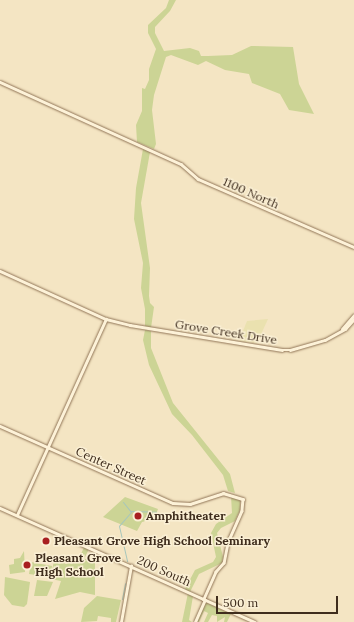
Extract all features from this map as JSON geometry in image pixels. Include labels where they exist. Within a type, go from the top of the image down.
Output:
[{"type":"street","name":"1100 North","points":[[0,82],[181,164],[198,179],[354,248]]},
{"type":"street","name":"Grove Creek Drive","points":[[0,271],[106,319],[151,329],[289,350],[325,340],[341,331],[354,319]]},
{"type":"street","name":"Grove Creek Drive","points":[[341,331],[354,316]]},
{"type":"street","points":[[17,515],[106,319]]},
{"type":"street","name":"Center Street","points":[[0,426],[176,504],[194,503],[217,494],[228,493],[242,499],[243,508],[228,543],[224,563],[216,572],[204,599]]},
{"type":"street","name":"200 South","points":[[0,508],[255,622]]},
{"type":"street","points":[[121,622],[131,566]]},
{"type":"street","points":[[195,622],[204,599]]},
{"type":"shaded area","points":[[268,319],[257,343],[239,341],[247,321]]},
{"type":"green space","points":[[169,0],[176,0],[170,11],[155,27],[155,33],[164,51],[190,48],[199,51],[201,56],[208,56],[232,55],[251,46],[293,47],[299,84],[314,114],[289,110],[280,94],[252,83],[249,74],[225,70],[206,61],[198,65],[171,55],[166,57],[154,95],[152,110],[156,144],[154,149],[137,142],[136,125],[142,111],[142,88],[145,89],[149,80],[149,69],[156,49],[148,33],[148,25],[166,8]]},
{"type":"green space","points":[[143,149],[150,152],[141,203],[150,268],[149,296],[150,303],[154,307],[151,328],[145,327],[145,309],[141,288],[143,263],[134,219],[136,188]]},
{"type":"green space","points":[[145,330],[151,331],[151,348],[173,403],[230,474],[235,493],[228,491],[223,475],[192,435],[172,414],[149,365],[143,340]]},
{"type":"green space","points":[[231,496],[240,500],[240,510],[235,521],[221,528],[217,533],[223,557],[222,563],[199,574],[190,592],[185,589],[195,570],[213,562],[216,557],[211,533],[216,524],[232,513]]},
{"type":"green space","points":[[125,497],[158,509],[154,519],[142,522],[137,531],[103,517]]},
{"type":"green space","points":[[84,547],[89,549],[84,559],[95,559],[95,595],[80,592],[55,599],[61,581],[51,579],[54,559],[66,564],[79,559]]},
{"type":"green space","points":[[24,551],[25,572],[10,574],[9,565],[14,564],[14,559],[20,558]]},
{"type":"green space","points":[[31,562],[52,566],[50,577],[29,574]]},
{"type":"green space","points":[[5,577],[30,582],[27,604],[24,607],[12,605],[4,595]]},
{"type":"green space","points":[[37,580],[53,582],[47,596],[34,596]]},
{"type":"green space","points":[[188,593],[193,596],[189,620],[192,622],[182,622]]},
{"type":"green space","points":[[97,596],[121,600],[116,622],[111,622],[111,618],[98,616],[97,621],[81,622],[84,608]]},
{"type":"green space","points":[[205,602],[231,614],[227,622],[224,622],[225,617],[217,622],[217,616],[212,615],[208,622],[204,622],[208,613],[204,611],[199,622],[196,622]]},
{"type":"waterway","points":[[123,502],[131,512],[119,526],[127,561]]},
{"type":"waterway","points":[[131,511],[156,512]]},
{"type":"waterway","points":[[122,599],[125,583]]},
{"type":"place","name":"Amphitheater","points":[[138,516]]},
{"type":"place","name":"Pleasant Grove High School Seminary","points":[[46,541]]},
{"type":"place","name":"Pleasant Grove High School","points":[[27,565]]}]
